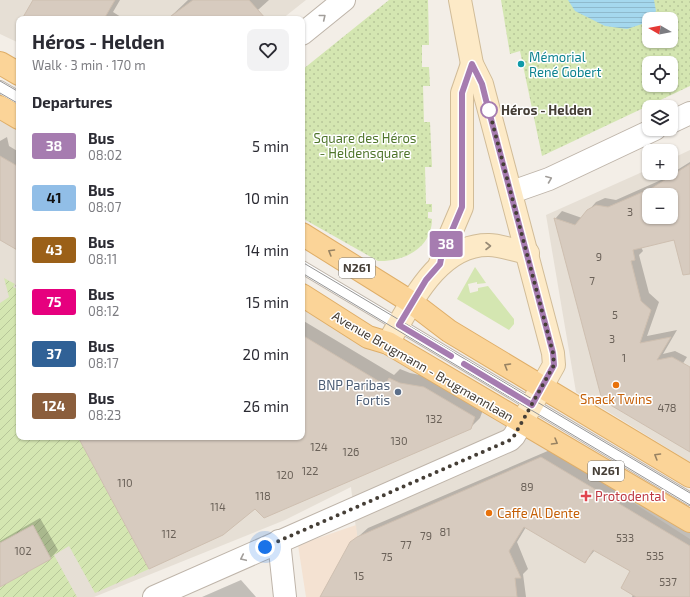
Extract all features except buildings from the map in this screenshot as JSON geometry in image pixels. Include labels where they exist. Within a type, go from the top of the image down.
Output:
[{"type":"main road","points":[[460,0],[472,64],[482,84],[512,192],[553,353],[554,365],[532,405]]},
{"type":"main road","points":[[0,63],[16,72]]},
{"type":"main road","points":[[440,264],[442,254],[462,207],[462,93],[472,64]]},
{"type":"main road","points":[[0,106],[16,116]]},
{"type":"main road","name":"Avenue Brugmann - Brugmannlaan","points":[[305,236],[411,302],[449,331],[532,405],[690,521]]},
{"type":"main road","points":[[388,343],[411,302],[440,264],[468,248],[489,244],[528,253]]},
{"type":"main road","name":"Avenue Brugmann - Brugmannlaan","points":[[305,297],[368,336],[388,343],[532,405],[690,476]]},
{"type":"street","points":[[305,32],[344,0]]},
{"type":"street","points":[[678,119],[690,113]]},
{"type":"street","points":[[512,192],[549,179],[642,135]]},
{"type":"street","points":[[154,597],[278,541],[510,440],[514,436],[532,405]]},
{"type":"street","points":[[278,541],[285,597]]},
{"type":"lane","points":[[0,87],[16,96]]},
{"type":"lane","points":[[305,269],[690,499]]},
{"type":"shaded area","points":[[0,0],[306,0],[286,16],[16,16],[16,42],[0,34]]},
{"type":"shaded area","points":[[0,120],[16,129],[16,440],[305,440],[305,303],[545,446],[690,539],[690,597],[364,597],[351,487],[285,520],[94,597],[0,597]]},
{"type":"shaded area","points":[[690,150],[690,462],[576,392],[546,215],[642,172],[642,180],[678,180],[678,156]]},
{"type":"shaded area","points":[[356,525],[364,597],[306,597],[298,545]]},
{"type":"green space","name":"Square des Héros - Heldensquare","points":[[389,0],[428,0],[429,45],[422,45],[422,67],[429,67],[430,86],[423,86],[424,122],[430,122],[432,167],[425,167],[426,204],[432,204],[432,212],[428,212],[428,218],[432,219],[431,229],[427,238],[422,245],[407,256],[388,261],[378,261],[305,220],[305,68]]},
{"type":"green space","points":[[501,0],[690,0],[690,86],[678,92],[678,56],[642,56],[642,92],[677,92],[660,100],[642,100],[642,109],[542,156],[520,51],[510,54]]},
{"type":"green space","points":[[341,136],[350,137],[356,143],[355,151],[349,157],[340,156],[335,150],[335,142]],"holes":[[[341,142],[350,143],[349,151],[341,150]]]},
{"type":"green space","points":[[475,267],[486,283],[477,284],[477,282],[468,284],[470,293],[478,291],[478,288],[488,286],[514,319],[514,324],[509,330],[457,299]]},
{"type":"green space","points":[[4,278],[15,284],[13,287],[16,288],[16,440],[80,440],[149,569],[95,593],[69,546],[54,555],[77,597],[0,597],[0,587],[51,558],[33,525],[0,543],[0,303],[9,297]]},
{"type":"water","points":[[568,0],[654,0],[656,11],[642,12],[642,24],[627,29],[605,26],[575,11]]},
{"type":"tram line","points":[[0,81],[16,90]]},
{"type":"tram line","points":[[0,93],[16,102]]},
{"type":"tram line","points":[[305,264],[690,493]]},
{"type":"tram line","points":[[305,275],[690,505]]},
{"type":"bus line","name":"38","points":[[451,356],[399,325],[411,302],[426,280],[440,264],[442,254],[458,220],[462,207],[462,93],[472,64],[482,84],[512,192],[553,353],[554,365],[541,386],[532,405],[464,364]]},
{"type":"place","name":"Mémorial René Gobert","points":[[521,64]]},
{"type":"place","name":"Héros - Helden","points":[[489,110]]},
{"type":"place","name":"Snack Twins","points":[[616,385]]},
{"type":"place","name":"BNP Paribas Fortis","points":[[398,392]]},
{"type":"place","name":"Protodental","points":[[586,496]]},
{"type":"place","name":"Caffe Al Dente","points":[[489,513]]},
{"type":"route","points":[[265,547],[510,440],[514,436],[554,365],[553,353],[528,253],[489,110]]}]
